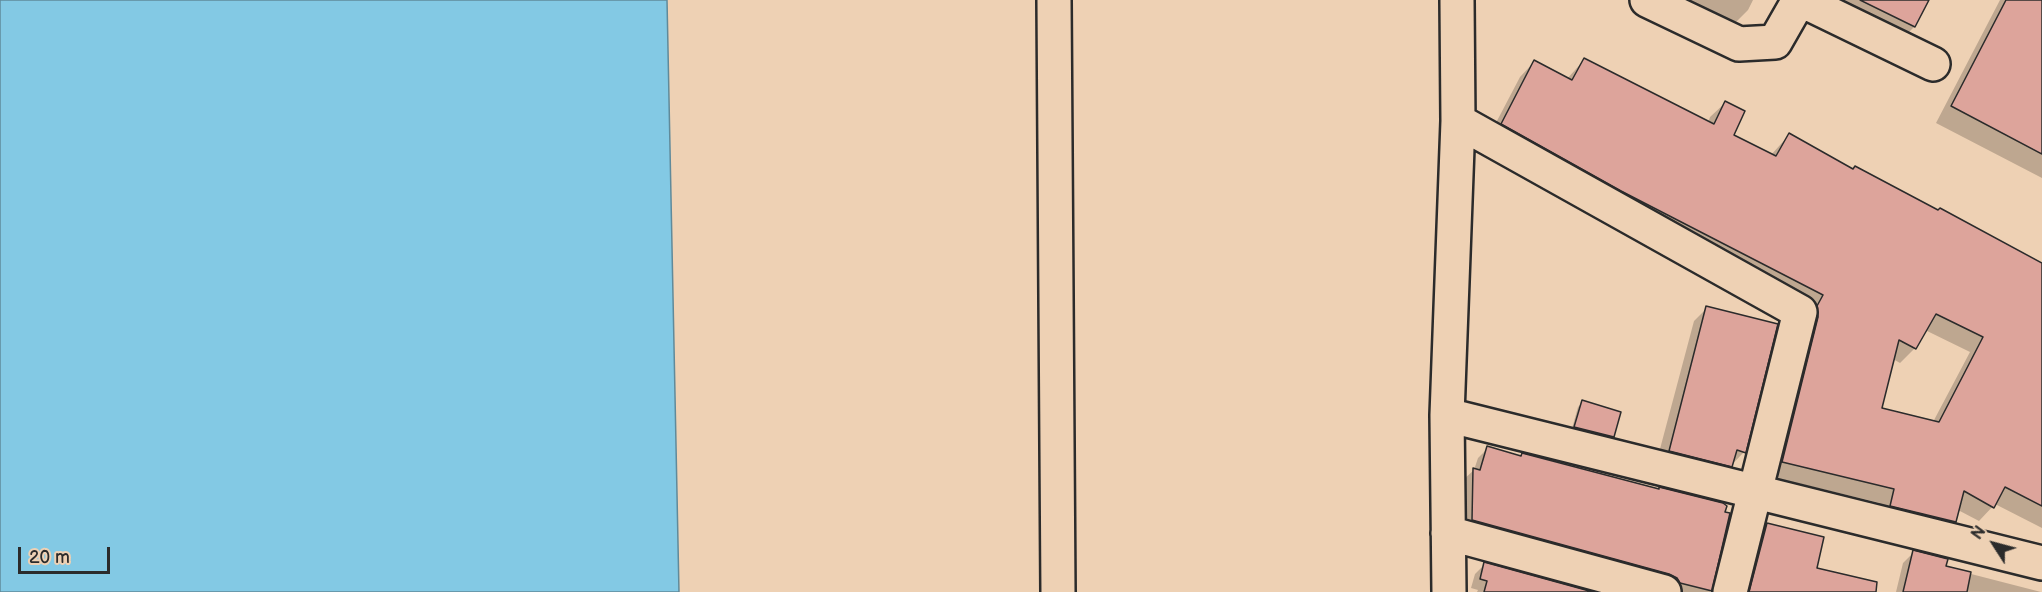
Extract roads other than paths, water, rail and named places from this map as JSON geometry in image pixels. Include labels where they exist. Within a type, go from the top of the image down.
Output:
[{"type":"street","points":[[1054,0],[1058,592]]},
{"type":"street","points":[[1449,592],[1447,415],[1458,121],[1457,0]]},
{"type":"street","points":[[1647,0],[1739,44],[1775,42],[1800,0],[1933,64]]},
{"type":"street","points":[[1458,121],[1800,312],[1730,592]]},
{"type":"street","points":[[1447,415],[2042,563]]},
{"type":"street","points":[[1448,533],[1664,592]]},
{"type":"water","points":[[0,0],[667,0],[679,592],[0,592]]}]
